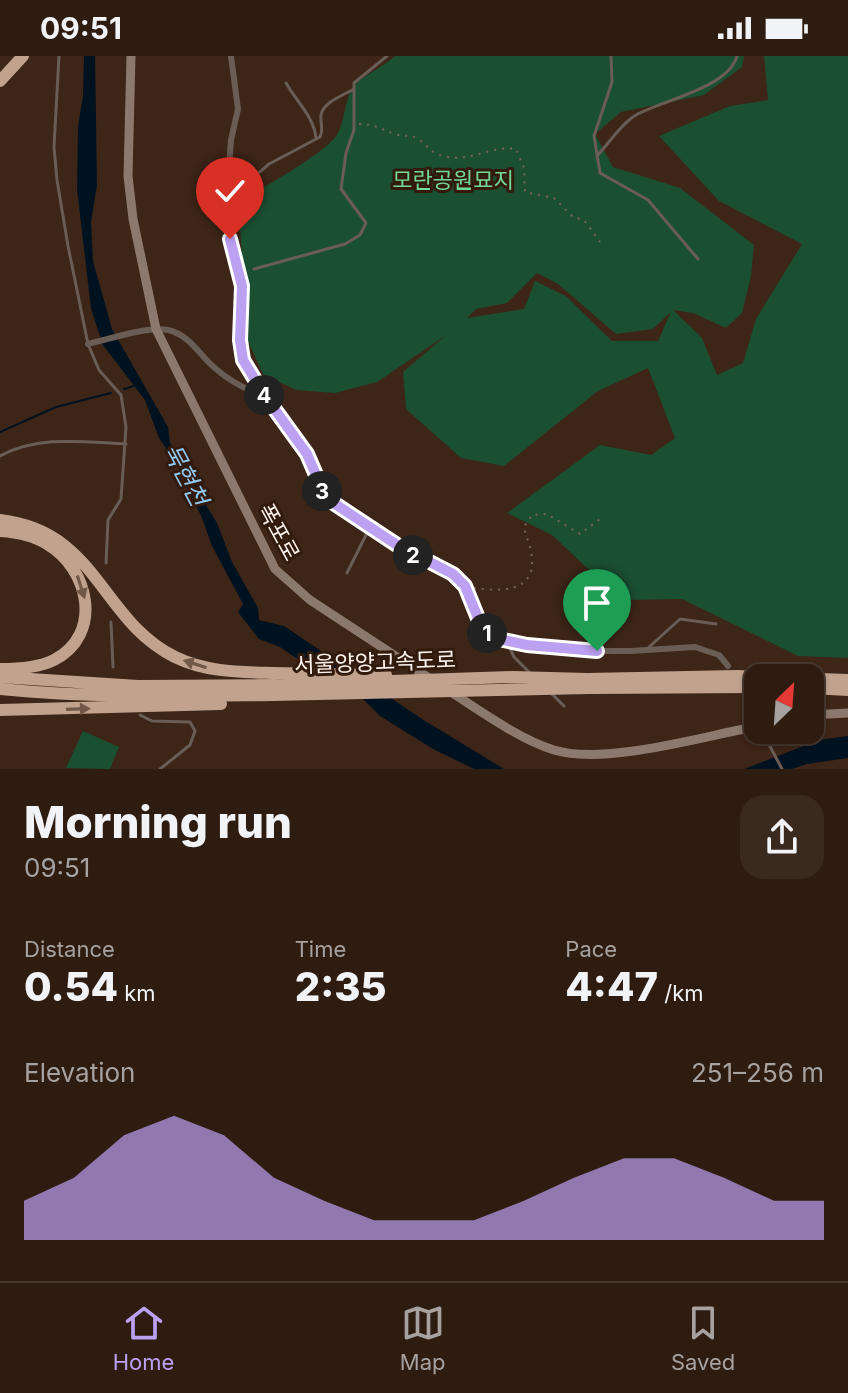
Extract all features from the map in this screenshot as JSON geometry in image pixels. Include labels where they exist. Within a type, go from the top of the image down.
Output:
[{"type":"highway","points":[[0,81],[23,56]]},
{"type":"highway","points":[[0,520],[36,528],[67,546],[88,566],[126,617],[146,637],[174,656],[273,689]]},
{"type":"highway","points":[[0,531],[34,537],[61,554],[81,580],[86,607],[81,631],[61,656],[35,666],[0,669]]},
{"type":"highway","name":"서울양양고속도로","points":[[0,677],[138,686],[468,690],[737,676],[848,680]]},
{"type":"highway","name":"서울양양고속도로","points":[[0,689],[123,696],[513,677],[588,683],[744,687]]},
{"type":"highway","points":[[0,710],[273,689]]},
{"type":"highway","points":[[824,689],[848,690]]},
{"type":"main road","name":"폭포로","points":[[131,56],[128,176],[133,219],[156,329],[275,569],[310,600],[501,724],[553,750],[598,756],[744,729]]},
{"type":"main road","points":[[824,714],[848,713]]},
{"type":"street","points":[[231,56],[238,109],[231,140],[227,194],[230,239],[242,286],[241,351],[265,396],[307,454],[326,498],[411,554],[453,574],[465,586],[482,628],[494,638],[597,651],[695,647],[719,655],[728,666]]},
{"type":"street","points":[[88,344],[156,329],[179,334],[238,386],[265,396]]},
{"type":"lane","points":[[59,56],[54,147],[57,180],[88,344],[99,370],[121,395],[126,444],[121,499],[108,520],[106,563]]},
{"type":"lane","points":[[254,269],[345,244],[360,235],[366,223],[341,189],[354,124],[354,83],[387,56]]},
{"type":"lane","points":[[611,56],[612,82],[594,136],[600,173],[648,200],[698,259]]},
{"type":"lane","points":[[597,156],[633,116],[714,82],[735,64],[737,56]]},
{"type":"lane","points":[[286,83],[315,126],[316,139]]},
{"type":"lane","points":[[208,213],[227,194],[238,191],[269,164],[316,139],[323,129],[321,115],[325,106],[354,89]]},
{"type":"lane","points":[[0,456],[17,446],[46,441],[126,444]]},
{"type":"lane","points":[[347,573],[370,526]]},
{"type":"lane","points":[[646,650],[680,619],[716,624]]},
{"type":"lane","points":[[111,622],[113,667]]},
{"type":"lane","points":[[507,642],[514,657],[564,706]]},
{"type":"lane","points":[[140,715],[152,721],[190,722],[195,731],[190,745],[160,769]]},
{"type":"lane","points":[[771,744],[782,769]]},
{"type":"path","points":[[354,124],[373,124],[397,135],[410,135],[421,140],[429,151],[445,157],[473,157],[507,147],[516,149],[524,168],[525,192],[554,198],[573,217],[584,220],[600,242]]},
{"type":"path","points":[[465,586],[500,592],[518,586],[528,575],[532,559],[524,527],[532,515],[547,514],[580,534],[600,519]]},
{"type":"green space","name":"모란공원묘지","points":[[395,56],[744,56],[742,67],[704,95],[621,112],[595,134],[613,167],[680,188],[754,245],[751,276],[742,313],[726,328],[693,313],[673,310],[702,338],[717,375],[743,363],[756,319],[802,244],[719,201],[659,136],[730,106],[768,100],[764,56],[848,56],[848,658],[798,656],[682,599],[628,600],[552,535],[507,513],[600,445],[651,455],[675,438],[648,368],[598,391],[504,466],[461,458],[406,409],[403,372],[445,336],[377,382],[335,393],[296,390],[263,374],[248,341],[240,227],[245,198],[332,141],[341,127],[354,86]],"holes":[[[537,273],[558,284],[616,334],[653,329],[671,312],[658,341],[612,341],[566,296],[535,281],[524,309],[467,318],[476,309],[507,303]]]},
{"type":"green space","points":[[83,731],[119,747],[110,769],[66,768]]},
{"type":"water","name":"묵현천","points":[[84,56],[95,56],[97,185],[91,222],[93,261],[112,329],[168,427],[170,443],[193,474],[232,562],[258,608],[259,620],[284,626],[422,719],[504,769],[474,769],[433,749],[380,716],[317,660],[296,658],[280,647],[259,639],[238,612],[243,604],[212,546],[175,461],[159,438],[145,400],[103,345],[91,309],[77,189]]},
{"type":"water","points":[[848,736],[848,758],[792,769],[744,769],[809,744],[824,744],[824,739]]},
{"type":"waterway","points":[[124,389],[134,386]]},
{"type":"waterway","points":[[0,432],[56,407],[111,393]]},
{"type":"tunnel","points":[[740,686],[744,693]]},
{"type":"route","points":[[230,239],[242,286],[240,340],[243,360],[314,465],[326,498],[411,554],[453,574],[465,586],[482,628],[494,638],[527,645],[597,651]]}]
